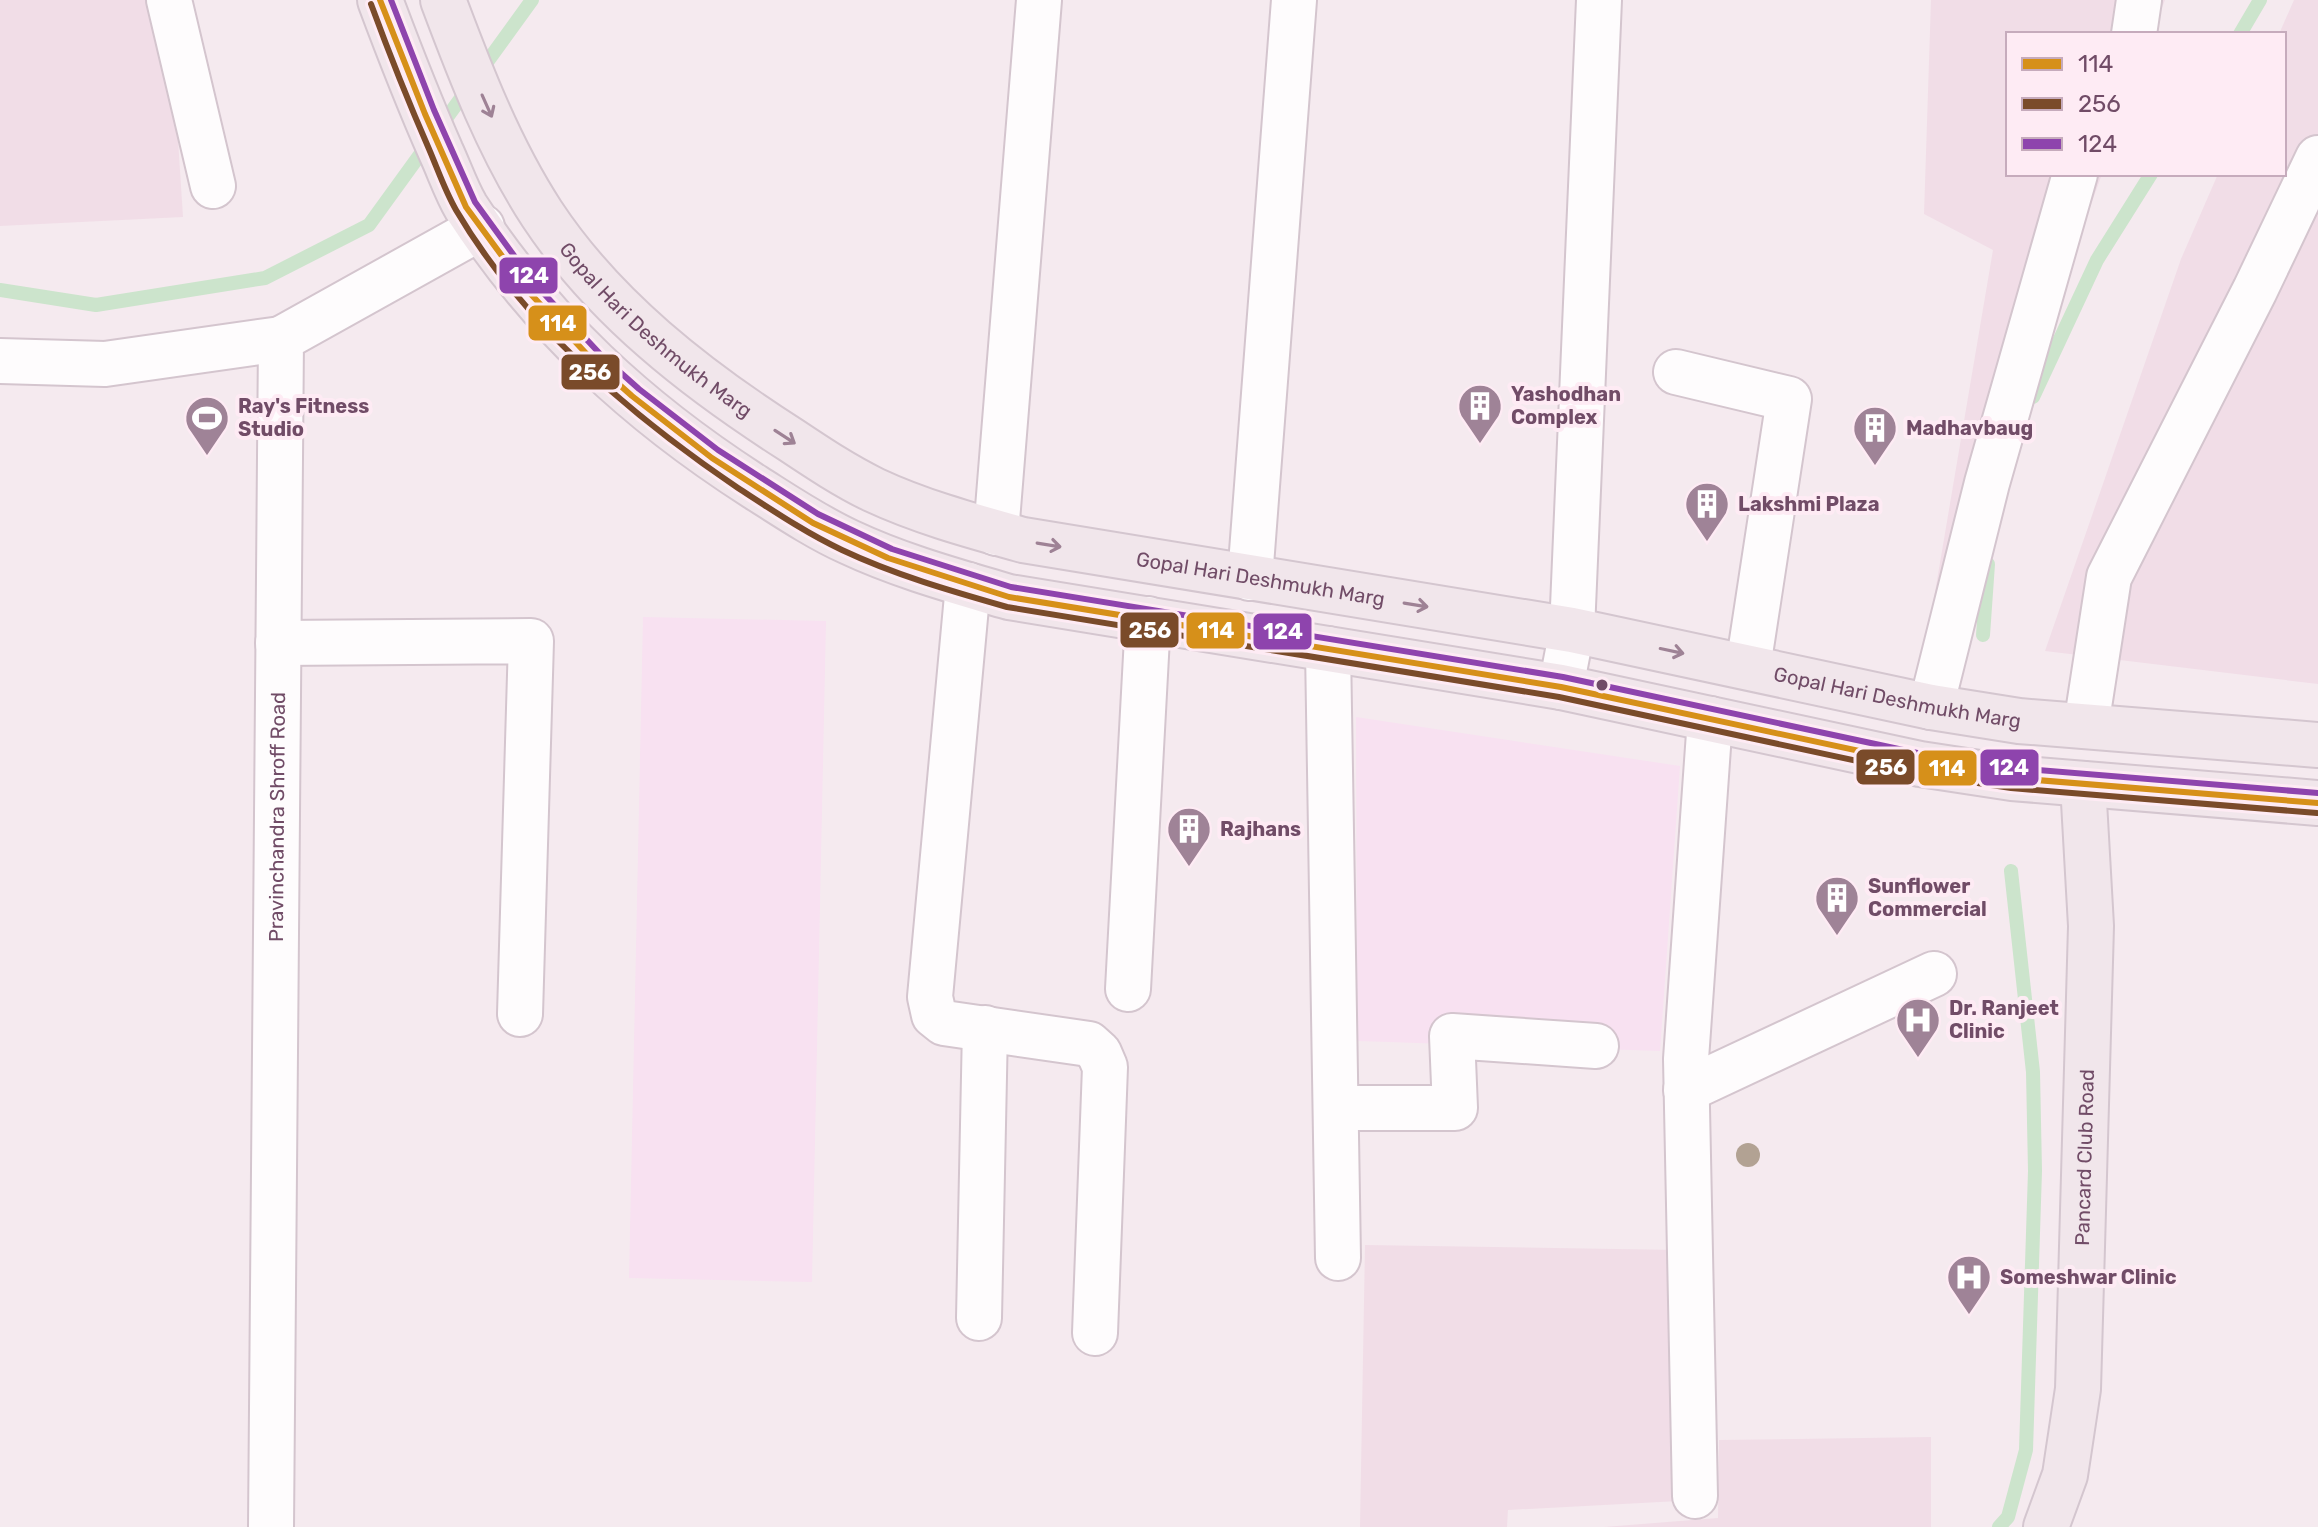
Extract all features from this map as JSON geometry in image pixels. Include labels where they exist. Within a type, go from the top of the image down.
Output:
[{"type":"main road","points":[[380,0],[417,98],[474,216],[495,249],[546,314],[635,401],[714,460],[788,508],[849,542],[923,571],[1009,597],[1561,687],[1920,764],[2012,778],[2318,803]]},
{"type":"main road","name":"Gopal Hari Deshmukh Marg","points":[[443,0],[459,44],[514,167],[544,216],[590,275],[673,357],[748,413],[874,490],[942,517],[1023,540],[1572,630],[1931,707],[2019,721],[2318,745]]},
{"type":"main road","name":"Pancard Club Road","points":[[2046,1527],[2065,1475],[2078,1389],[2091,926],[2083,784]]},
{"type":"street","points":[[169,0],[213,186]]},
{"type":"street","points":[[996,533],[1039,0]]},
{"type":"street","points":[[1250,578],[1294,0]]},
{"type":"street","points":[[1561,687],[1572,630],[1599,0]]},
{"type":"street","points":[[2134,32],[2139,0]]},
{"type":"street","points":[[2086,726],[2109,577],[2255,290],[2318,158]]},
{"type":"street","points":[[1931,707],[1987,483],[2074,176]]},
{"type":"street","points":[[10,361],[105,364],[281,339],[474,216]]},
{"type":"street","name":"Pravinchandra Shroff Road","points":[[271,1527],[281,339]]},
{"type":"street","points":[[1676,372],[1789,399],[1748,667]]},
{"type":"street","points":[[968,585],[930,997],[934,1015],[944,1023],[1089,1044],[1099,1053],[1105,1067],[1095,1333]]},
{"type":"street","points":[[1128,989],[1148,619]]},
{"type":"street","points":[[278,643],[531,641],[520,1014]]},
{"type":"street","points":[[1328,649],[1338,1258]]},
{"type":"street","points":[[1695,1496],[1686,1059],[1710,719]]},
{"type":"street","points":[[1686,1090],[1934,974]]},
{"type":"street","points":[[979,1318],[985,1028]]},
{"type":"street","points":[[1336,1108],[1455,1108],[1452,1036],[1596,1046]]},
{"type":"shaded area","points":[[0,0],[169,0],[183,217],[0,226]]},
{"type":"shaded area","points":[[1931,0],[2165,0],[2153,32],[2006,32],[2006,176],[2101,176],[2058,297],[1961,677],[1923,663],[1993,250],[1924,214]]},
{"type":"shaded area","points":[[2294,0],[2318,0],[2318,684],[2045,651],[2181,259],[2217,176],[2286,176],[2286,32],[2280,32]]},
{"type":"shaded area","points":[[643,617],[826,621],[812,1282],[629,1278]]},
{"type":"shaded area","points":[[1356,717],[1680,766],[1660,1051],[1357,1041]]},
{"type":"shaded area","points":[[1365,1245],[1679,1250],[1679,1501],[1508,1510],[1507,1527],[1360,1527]]},
{"type":"shaded area","points":[[1931,1437],[1931,1527],[1604,1527],[1718,1518],[1719,1440]]},
{"type":"waterway","points":[[0,290],[96,305],[265,278],[369,225],[532,0]]},
{"type":"waterway","points":[[2241,32],[2260,0]]},
{"type":"waterway","points":[[2033,397],[2097,260],[2150,176]]},
{"type":"waterway","points":[[1983,635],[1988,564]]},
{"type":"waterway","points":[[1999,1527],[2008,1517],[2026,1450],[2035,1171],[2033,1072],[2011,871]]},
{"type":"transit line","name":"114","points":[[380,0],[466,207],[527,290],[595,363],[712,458],[813,523],[888,558],[1009,597],[1561,687],[1920,764],[2012,778],[2318,803]]},
{"type":"transit line","name":"124","points":[[391,0],[434,110],[475,202],[534,283],[602,356],[718,450],[818,514],[892,549],[1011,587],[1563,677],[1922,754],[2013,768],[2318,793]]},
{"type":"transit line","name":"256","points":[[371,4],[452,203],[483,252],[546,329],[619,398],[698,460],[802,529],[862,559],[923,582],[1007,607],[1559,697],[1918,774],[2011,788],[2317,813]]},
{"type":"place","name":"Yashodhan Complex","points":[[1480,445]]},
{"type":"place","name":"Ray's Fitness Studio","points":[[207,457]]},
{"type":"place","name":"Madhavbaug","points":[[1875,467]]},
{"type":"place","name":"Lakshmi Plaza","points":[[1707,543]]},
{"type":"place","name":"Rajhans","points":[[1189,868]]},
{"type":"place","name":"Sunflower Commercial","points":[[1837,937]]},
{"type":"place","name":"Dr. Ranjeet Clinic","points":[[1918,1059]]},
{"type":"place","name":"Someshwar Clinic","points":[[1969,1316]]}]
